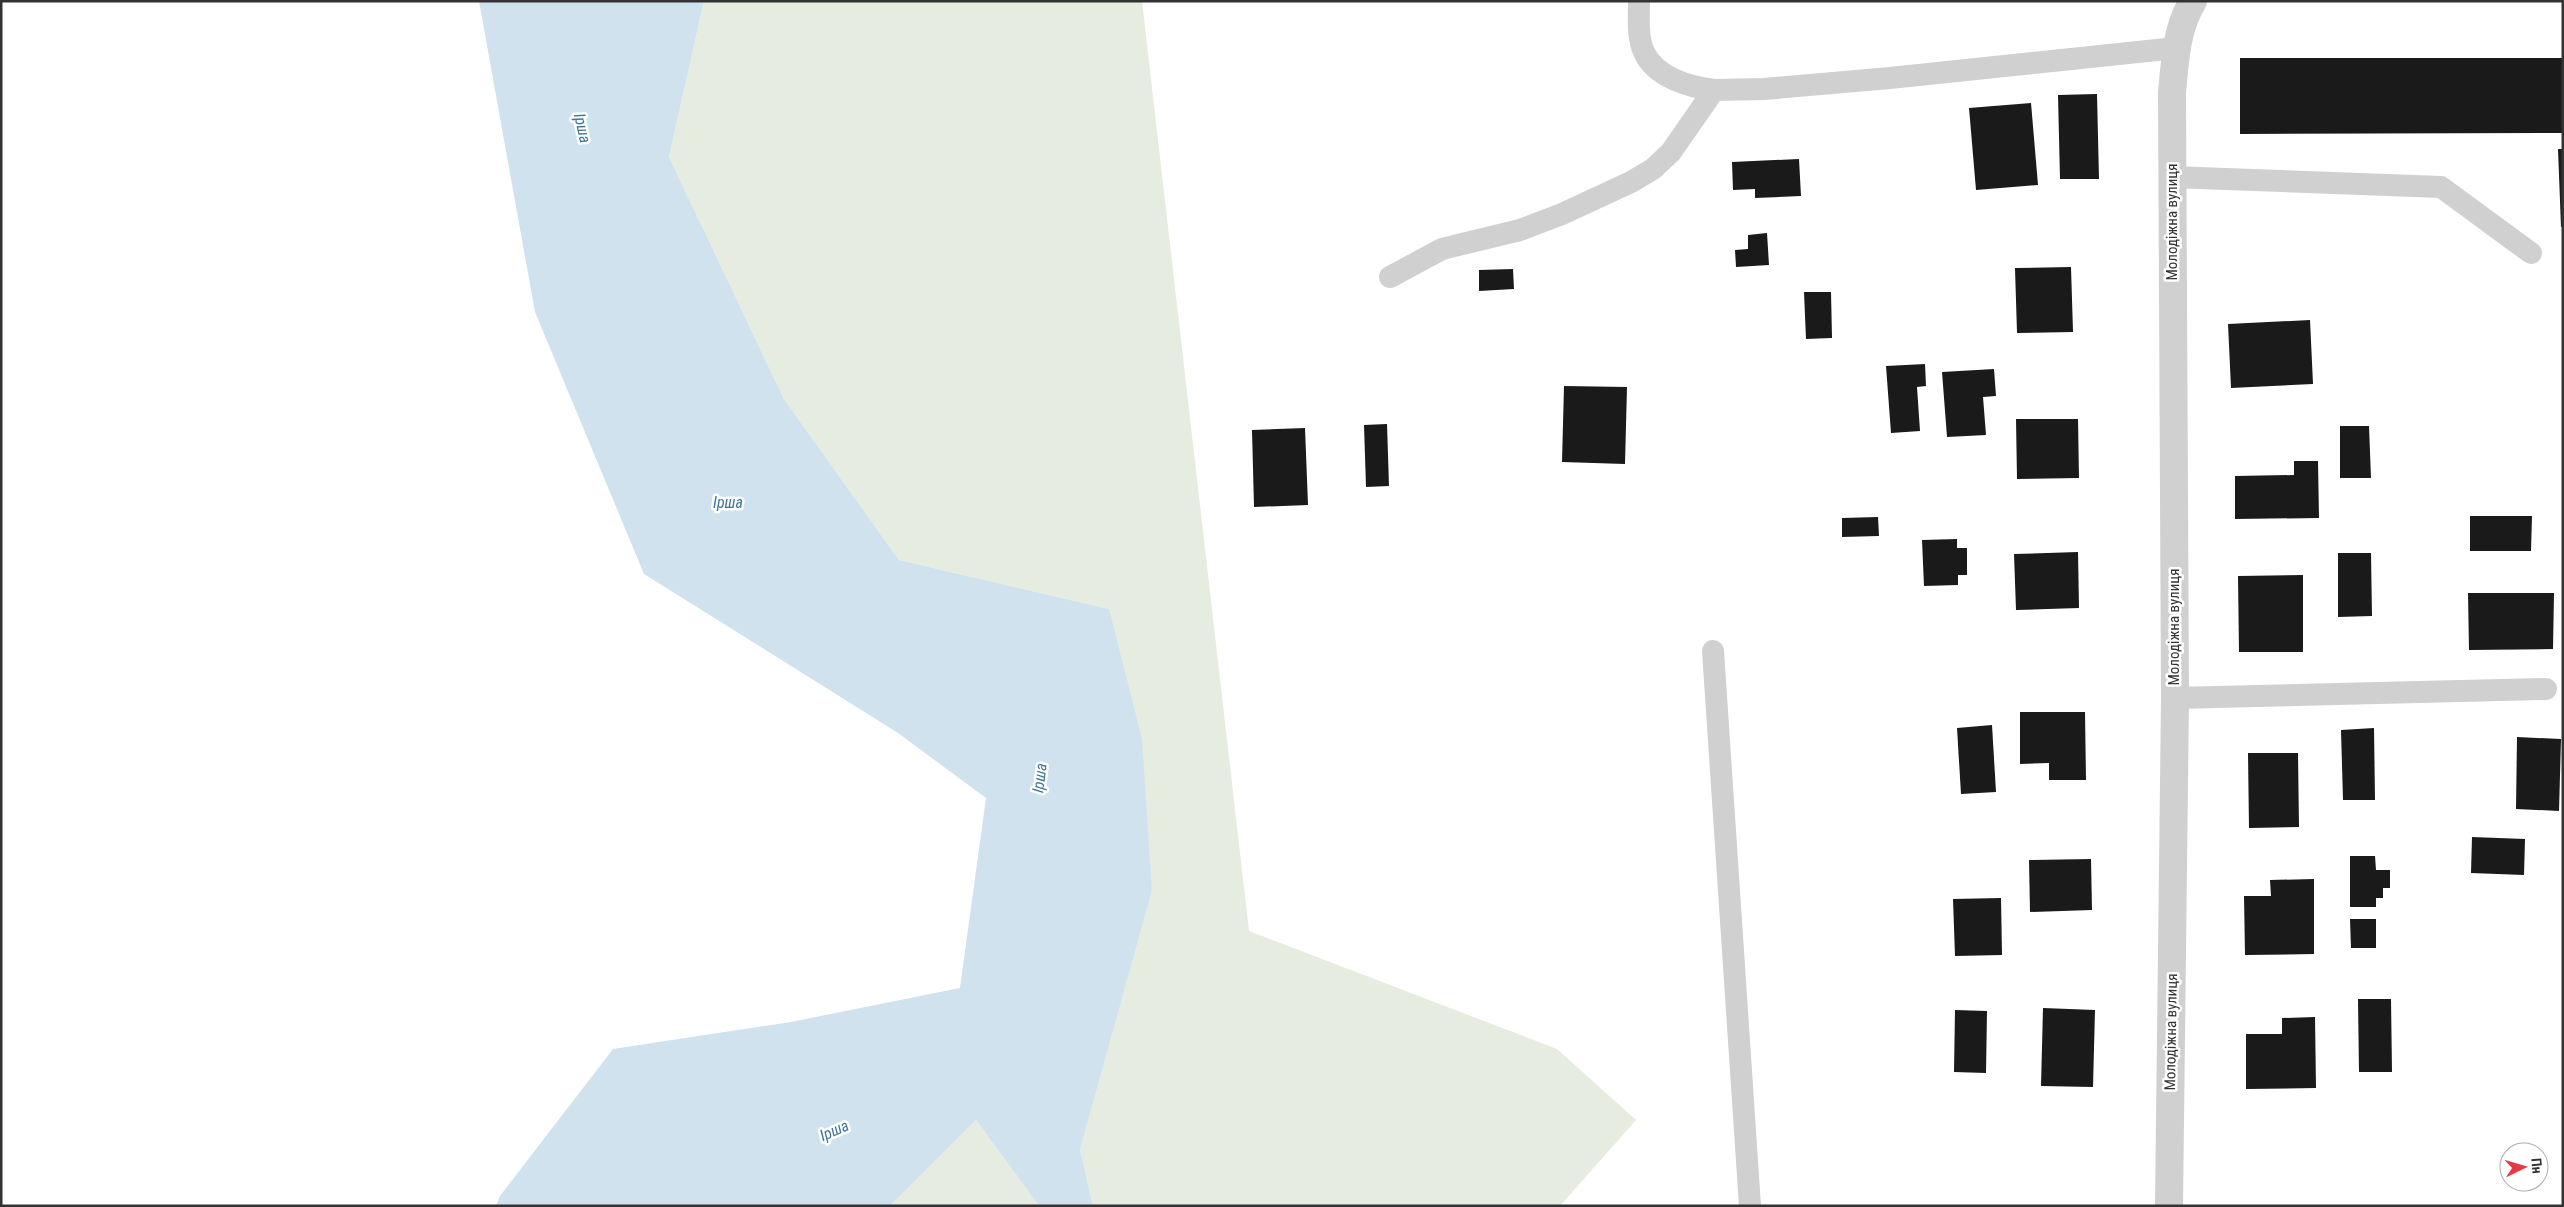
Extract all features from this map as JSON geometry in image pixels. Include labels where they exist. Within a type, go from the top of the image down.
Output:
[{"type":"street","name":"Молодіжна вулиця","points":[[2169,1206],[2175,698],[2172,93],[2176,48],[2182,24],[2192,2]]},
{"type":"lane","points":[[1639,1],[1640,39],[1650,62],[1691,87],[1714,90],[1764,89],[2176,48]]},
{"type":"lane","points":[[1390,277],[1442,249],[1520,230],[1631,182],[1653,168],[1671,152],[1714,90]]},
{"type":"lane","points":[[2171,177],[2441,187],[2531,253]]},
{"type":"lane","points":[[1713,651],[1750,1206]]},
{"type":"lane","points":[[2175,698],[2546,689]]},
{"type":"shaded area","points":[[704,1],[1142,1],[1249,931],[1557,1049],[1636,1120],[1560,1206],[1093,1206],[1080,1150],[1152,891],[1109,609],[899,560],[784,399],[669,157]]},
{"type":"shaded area","points":[[976,1120],[1039,1206],[890,1206]]},
{"type":"water","name":"Ірша","points":[[479,1],[704,1],[669,157],[784,399],[899,560],[1109,609],[1142,739],[1152,891],[1080,1150],[1093,1206],[1039,1206],[976,1120],[890,1206],[496,1206],[500,1196],[613,1049],[791,1022],[960,988],[986,798],[898,733],[644,574],[535,312]]},
{"type":"building","points":[[2240,58],[2563,58],[2563,133],[2240,134]]},
{"type":"building","points":[[2097,94],[2099,179],[2060,179],[2058,95]]},
{"type":"building","points":[[2031,103],[2038,185],[1976,190],[1969,108]]},
{"type":"building","points":[[2558,149],[2563,149],[2563,227],[2561,227]]},
{"type":"building","points":[[1799,159],[1801,196],[1755,198],[1755,189],[1733,190],[1732,162]]},
{"type":"building","points":[[1767,233],[1769,265],[1736,267],[1735,250],[1748,249],[1748,235]]},
{"type":"building","points":[[2071,267],[2073,332],[2017,333],[2015,268]]},
{"type":"building","points":[[1513,269],[1514,289],[1479,291],[1479,270]]},
{"type":"building","points":[[1804,292],[1831,292],[1832,338],[1806,339]]},
{"type":"building","points":[[2310,320],[2313,384],[2231,388],[2228,324]]},
{"type":"building","points":[[1925,364],[1926,386],[1917,387],[1920,431],[1891,433],[1886,366]]},
{"type":"building","points":[[1994,369],[1996,396],[1983,397],[1986,435],[1947,437],[1942,372]]},
{"type":"building","points":[[1564,386],[1627,387],[1625,464],[1562,462]]},
{"type":"building","points":[[2016,419],[2078,419],[2079,478],[2017,479]]},
{"type":"building","points":[[1387,424],[1389,486],[1366,487],[1364,425]]},
{"type":"building","points":[[2340,426],[2369,426],[2371,478],[2340,478]]},
{"type":"building","points":[[1305,428],[1308,505],[1254,507],[1252,430]]},
{"type":"building","points":[[2294,461],[2318,461],[2319,518],[2235,519],[2235,476],[2294,475]]},
{"type":"building","points":[[2470,516],[2532,516],[2531,551],[2470,551]]},
{"type":"building","points":[[1878,517],[1879,536],[1842,537],[1842,518]]},
{"type":"building","points":[[1957,539],[1957,548],[1967,548],[1967,575],[1958,575],[1958,585],[1924,586],[1922,540]]},
{"type":"building","points":[[2078,552],[2079,608],[2016,610],[2014,554]]},
{"type":"building","points":[[2338,553],[2371,553],[2372,616],[2338,617]]},
{"type":"building","points":[[2303,575],[2303,652],[2239,652],[2238,576]]},
{"type":"building","points":[[2468,593],[2554,593],[2553,649],[2469,650]]},
{"type":"building","points":[[2020,712],[2085,712],[2086,780],[2049,780],[2049,763],[2020,764]]},
{"type":"building","points":[[1992,725],[1996,792],[1961,794],[1957,728]]},
{"type":"building","points":[[2374,728],[2375,800],[2343,800],[2341,730]]},
{"type":"building","points":[[2517,737],[2561,739],[2559,811],[2516,809]]},
{"type":"building","points":[[2248,753],[2298,753],[2299,827],[2249,828]]},
{"type":"building","points":[[2472,837],[2525,839],[2524,875],[2471,873]]},
{"type":"building","points":[[2350,856],[2375,856],[2376,870],[2390,870],[2390,888],[2383,888],[2383,898],[2376,898],[2376,907],[2350,907]]},
{"type":"building","points":[[2091,859],[2092,910],[2030,912],[2029,860]]},
{"type":"building","points":[[2314,879],[2314,954],[2245,955],[2244,896],[2271,896],[2270,880]]},
{"type":"building","points":[[2001,898],[2002,955],[1955,956],[1953,899]]},
{"type":"building","points":[[2350,919],[2376,919],[2376,948],[2351,948]]},
{"type":"building","points":[[2358,999],[2391,999],[2392,1072],[2359,1072]]},
{"type":"building","points":[[2043,1008],[2095,1010],[2093,1087],[2041,1086]]},
{"type":"building","points":[[1955,1010],[1987,1011],[1986,1073],[1954,1072]]},
{"type":"building","points":[[2315,1017],[2316,1088],[2246,1089],[2246,1034],[2282,1034],[2282,1018]]}]
